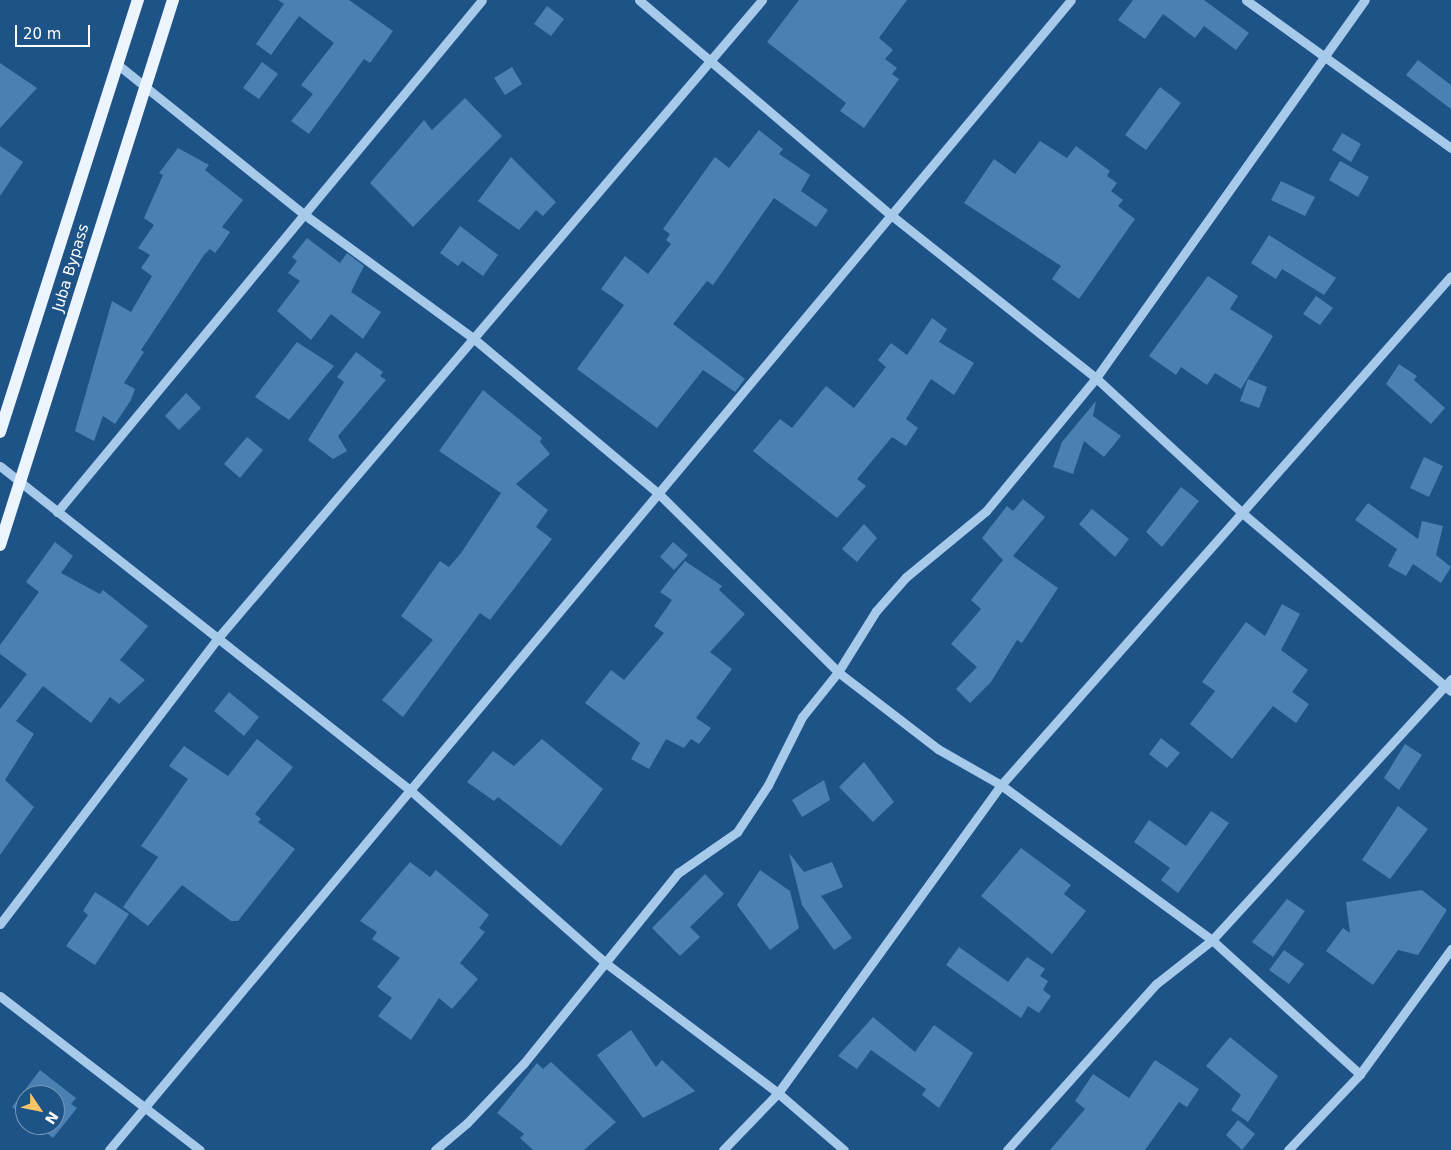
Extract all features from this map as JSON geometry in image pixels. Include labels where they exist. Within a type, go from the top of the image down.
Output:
[{"type":"main road","name":"Juba Bypass","points":[[0,432],[138,0]]},
{"type":"main road","name":"Juba Bypass","points":[[0,545],[173,0]]},
{"type":"street","points":[[57,512],[305,216],[482,0]]},
{"type":"street","points":[[639,0],[891,214],[1096,378],[1240,511],[1449,685],[1212,940],[1156,984],[1007,1150]]},
{"type":"street","points":[[0,924],[217,639],[762,0]]},
{"type":"street","points":[[109,1150],[1071,0]]},
{"type":"street","points":[[1246,0],[1451,148]]},
{"type":"street","points":[[435,1150],[467,1123],[524,1063],[603,961],[678,873],[737,832],[768,785],[802,717],[838,672],[851,646],[882,604],[926,559],[986,511],[1096,378],[1323,54],[1365,0]]},
{"type":"street","points":[[117,64],[305,216],[473,338],[658,493],[838,672],[938,749],[1001,785],[1212,940],[1360,1074]]},
{"type":"street","points":[[723,1150],[778,1093],[1001,785],[1240,511],[1451,276]]},
{"type":"street","points":[[0,466],[410,790],[603,961],[778,1093],[844,1150]]},
{"type":"street","points":[[1288,1150],[1360,1074],[1451,949]]},
{"type":"street","points":[[0,996],[144,1109],[200,1150]]},
{"type":"building","points":[[278,0],[349,0],[393,31],[370,63],[364,59],[309,134],[291,121],[313,94],[301,85],[334,43],[299,16],[271,55],[256,44],[284,4]]},
{"type":"building","points":[[799,0],[907,0],[879,38],[893,50],[885,59],[897,68],[892,74],[899,79],[864,128],[840,111],[846,103],[767,42]]},
{"type":"building","points":[[1133,0],[1204,0],[1249,33],[1236,50],[1204,26],[1195,38],[1163,14],[1145,39],[1118,20]]},
{"type":"building","points":[[547,6],[564,19],[551,36],[534,24]]},
{"type":"building","points":[[1418,60],[1451,85],[1451,109],[1406,75]]},
{"type":"building","points":[[262,62],[278,74],[259,99],[243,88]]},
{"type":"building","points":[[0,63],[37,88],[0,128]]},
{"type":"building","points":[[512,67],[522,84],[505,95],[494,78]]},
{"type":"building","points":[[1160,87],[1181,103],[1146,150],[1125,135]]},
{"type":"building","points":[[465,98],[502,136],[413,227],[370,183],[424,120],[432,130]]},
{"type":"building","points":[[759,130],[783,149],[779,154],[810,175],[801,191],[828,210],[816,227],[774,198],[713,285],[707,281],[673,324],[745,379],[735,392],[703,370],[657,428],[577,369],[624,305],[601,289],[625,256],[648,274],[671,244],[666,240],[670,234],[663,229],[715,157],[729,168]]},
{"type":"building","points":[[1342,133],[1361,144],[1351,162],[1332,150]]},
{"type":"building","points":[[1040,141],[1067,158],[1076,146],[1110,171],[1107,176],[1117,183],[1111,191],[1123,200],[1118,206],[1135,219],[1079,299],[1052,279],[1061,266],[964,203],[994,159],[1015,174]]},
{"type":"building","points":[[0,146],[23,162],[0,196]]},
{"type":"building","points":[[178,148],[209,165],[205,170],[243,200],[222,227],[230,232],[222,244],[215,253],[210,249],[204,255],[141,350],[144,352],[124,383],[135,389],[131,400],[115,424],[103,416],[94,441],[75,431],[112,301],[131,312],[152,276],[141,268],[150,255],[138,248],[154,225],[144,218],[163,175],[159,173]]},
{"type":"building","points":[[511,157],[556,202],[543,216],[536,210],[519,230],[478,201]]},
{"type":"building","points":[[1340,161],[1369,177],[1358,197],[1329,180]]},
{"type":"building","points":[[1281,181],[1315,197],[1305,216],[1271,200]]},
{"type":"building","points":[[460,226],[498,255],[483,276],[462,261],[458,266],[440,253]]},
{"type":"building","points":[[1269,235],[1336,278],[1324,295],[1282,269],[1276,279],[1251,263]]},
{"type":"building","points":[[307,238],[340,263],[347,253],[364,266],[351,292],[381,312],[363,339],[331,314],[311,340],[277,311],[300,281],[288,273],[297,261],[292,257]]},
{"type":"building","points":[[1208,276],[1238,296],[1230,309],[1273,336],[1241,389],[1215,373],[1207,385],[1181,367],[1176,375],[1149,356]]},
{"type":"building","points":[[1316,296],[1333,308],[1320,325],[1303,314]]},
{"type":"building","points":[[932,318],[947,329],[939,342],[974,363],[954,395],[931,379],[906,419],[918,428],[906,446],[892,437],[857,479],[866,486],[837,518],[753,451],[780,419],[792,428],[826,386],[854,408],[886,367],[878,360],[891,343],[907,355]]},
{"type":"building","points":[[297,342],[334,366],[289,420],[255,397]]},
{"type":"building","points":[[356,352],[383,372],[380,376],[386,380],[338,436],[347,451],[333,459],[308,440],[344,382],[337,377]]},
{"type":"building","points":[[1399,364],[1417,376],[1414,380],[1445,408],[1431,424],[1386,384]]},
{"type":"building","points":[[1248,379],[1267,387],[1259,408],[1240,401]]},
{"type":"building","points":[[483,390],[542,438],[540,442],[550,454],[516,484],[548,510],[536,527],[552,539],[490,620],[480,613],[403,717],[382,700],[433,640],[401,616],[440,561],[449,567],[461,553],[501,493],[439,451]]},
{"type":"building","points":[[186,393],[201,408],[179,430],[165,416]]},
{"type":"building","points":[[1096,401],[1093,416],[1121,436],[1104,457],[1084,441],[1073,474],[1053,467],[1062,442]]},
{"type":"building","points":[[247,437],[263,450],[240,478],[224,464]]},
{"type":"building","points":[[1424,457],[1443,466],[1429,497],[1410,488]]},
{"type":"building","points":[[1181,487],[1199,501],[1162,547],[1146,532]]},
{"type":"building","points":[[1023,499],[1045,517],[1013,556],[1058,588],[1022,643],[1017,640],[991,682],[970,703],[956,689],[977,667],[951,644],[981,609],[971,600],[1003,560],[982,538],[1007,506],[1013,511]]},
{"type":"building","points":[[1368,503],[1418,539],[1422,521],[1443,526],[1436,555],[1451,567],[1441,583],[1413,564],[1406,576],[1388,566],[1397,549],[1355,520]]},
{"type":"building","points":[[1092,509],[1129,539],[1115,557],[1079,524]]},
{"type":"building","points":[[864,524],[877,538],[857,562],[842,549]]},
{"type":"building","points":[[55,542],[73,556],[61,573],[100,594],[103,590],[148,626],[120,660],[145,680],[119,704],[110,697],[91,723],[43,686],[16,721],[34,734],[5,780],[34,807],[0,855],[0,709],[27,674],[0,654],[0,645],[39,592],[26,582]]},
{"type":"building","points":[[673,542],[688,555],[674,570],[660,557]]},
{"type":"building","points":[[685,561],[722,586],[719,590],[745,614],[710,652],[732,669],[696,718],[711,728],[699,744],[691,739],[684,748],[666,739],[649,769],[631,759],[640,743],[585,703],[611,670],[624,680],[664,633],[654,626],[672,600],[660,592]]},
{"type":"building","points":[[1282,604],[1300,614],[1281,650],[1308,670],[1292,692],[1309,704],[1296,723],[1273,706],[1232,759],[1190,724],[1215,691],[1202,682],[1246,622],[1265,636]]},
{"type":"building","points":[[229,692],[259,717],[244,736],[214,711]]},
{"type":"building","points":[[1161,738],[1180,753],[1167,768],[1149,754]]},
{"type":"building","points":[[257,739],[293,767],[255,814],[261,819],[258,822],[295,849],[238,921],[231,921],[182,885],[148,926],[123,907],[158,857],[141,846],[188,779],[169,766],[184,746],[228,776]]},
{"type":"building","points":[[542,739],[603,789],[561,846],[498,797],[494,801],[467,782],[493,751],[514,766]]},
{"type":"building","points":[[1405,744],[1422,755],[1399,790],[1384,778]]},
{"type":"building","points":[[864,762],[894,802],[873,822],[839,787]]},
{"type":"building","points":[[824,780],[830,800],[802,817],[792,800]]},
{"type":"building","points":[[1398,806],[1428,829],[1390,879],[1362,860]]},
{"type":"building","points":[[1211,811],[1229,823],[1178,893],[1161,880],[1170,868],[1134,842],[1149,820],[1186,846]]},
{"type":"building","points":[[1021,848],[1071,885],[1064,894],[1086,911],[1052,954],[981,896]]},
{"type":"building","points":[[789,853],[804,872],[832,862],[843,887],[821,896],[852,938],[834,950],[802,905]]},
{"type":"building","points":[[410,862],[430,877],[436,870],[489,915],[479,928],[485,932],[460,963],[478,979],[452,1009],[439,998],[411,1040],[378,1016],[392,998],[377,987],[400,958],[372,939],[377,932],[360,921]]},
{"type":"building","points":[[760,870],[790,891],[799,928],[770,950],[737,905]]},
{"type":"building","points":[[705,874],[724,894],[690,927],[700,937],[680,956],[652,928]]},
{"type":"building","points":[[1422,890],[1447,910],[1418,955],[1398,950],[1373,985],[1326,951],[1343,928],[1350,933],[1346,902]]},
{"type":"building","points":[[95,892],[129,914],[95,965],[66,946],[88,915],[83,911]]},
{"type":"building","points":[[1287,899],[1305,911],[1273,957],[1252,942]]},
{"type":"building","points":[[959,947],[1008,982],[1027,957],[1045,969],[1040,976],[1048,981],[1043,990],[1051,996],[1039,1013],[1028,1006],[1021,1018],[946,965]]},
{"type":"building","points":[[1284,950],[1304,964],[1289,984],[1269,970]]},
{"type":"building","points":[[873,1017],[915,1052],[934,1025],[973,1053],[939,1108],[922,1095],[926,1089],[871,1050],[857,1069],[838,1056]]},
{"type":"building","points":[[631,1030],[656,1067],[662,1060],[695,1091],[643,1118],[597,1055]]},
{"type":"building","points":[[1230,1037],[1278,1076],[1248,1122],[1231,1110],[1241,1095],[1206,1066]]},
{"type":"building","points":[[1155,1060],[1199,1089],[1187,1107],[1179,1102],[1145,1150],[1050,1150],[1085,1109],[1075,1101],[1093,1074],[1129,1098]]},
{"type":"building","points":[[551,1062],[616,1122],[584,1150],[533,1150],[520,1138],[524,1134],[497,1113],[537,1063],[543,1069]]},
{"type":"building","points":[[40,1070],[59,1085],[29,1085]]},
{"type":"building","points":[[65,1089],[76,1098],[71,1104],[77,1108],[65,1123]]},
{"type":"building","points":[[1238,1120],[1255,1134],[1242,1150],[1226,1135]]}]
